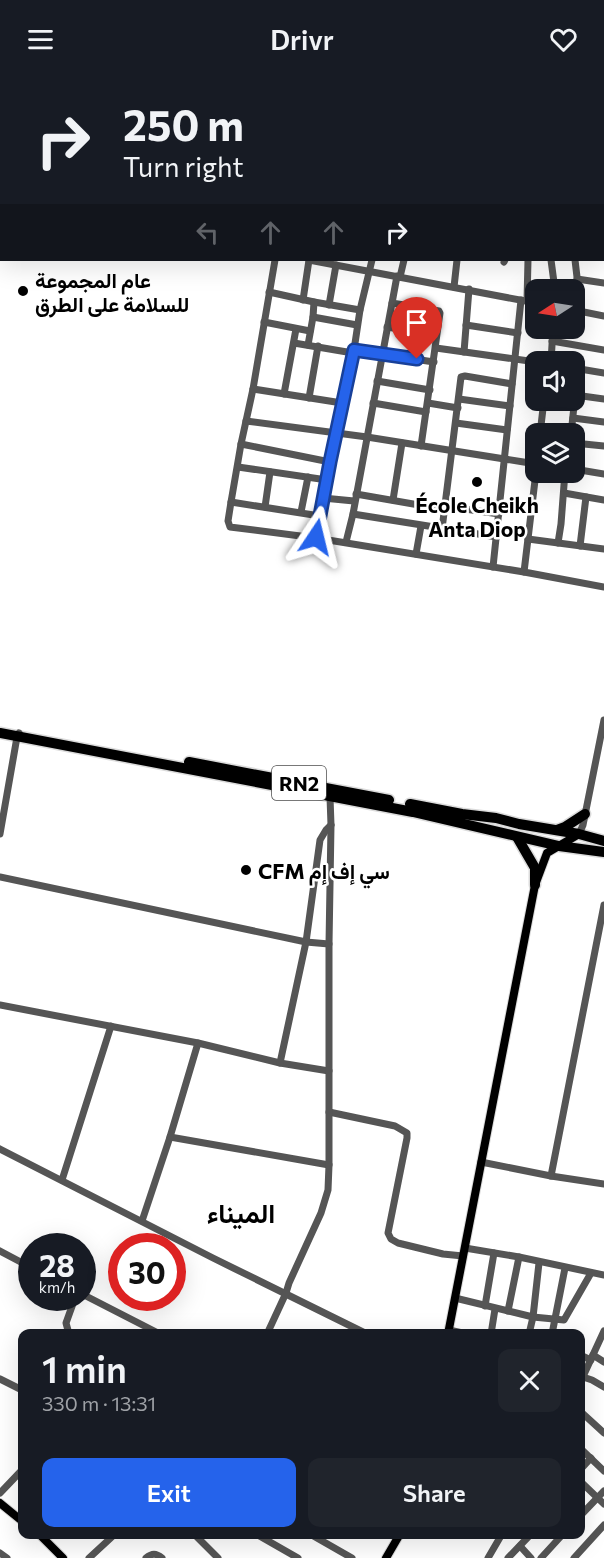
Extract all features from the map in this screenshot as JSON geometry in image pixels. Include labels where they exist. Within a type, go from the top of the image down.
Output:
[{"type":"highway","name":"RN2","points":[[0,728],[18,734],[413,812],[559,846],[604,852]]},
{"type":"highway","name":"RN2","points":[[0,733],[66,739],[462,814],[496,818],[604,841]]},
{"type":"highway","points":[[557,830],[585,814]]},
{"type":"highway","points":[[517,837],[535,868],[535,885]]},
{"type":"main road","points":[[449,1329],[535,885],[546,853],[579,834]]},
{"type":"main road","points":[[0,1503],[18,1518]]},
{"type":"main road","points":[[44,1539],[63,1558]]},
{"type":"main road","points":[[386,1558],[397,1539]]},
{"type":"street","points":[[275,261],[231,501],[228,521],[233,529],[316,537],[604,587]]},
{"type":"street","points":[[303,300],[309,261]]},
{"type":"street","points":[[319,261],[340,263],[369,271],[524,300]]},
{"type":"street","points":[[316,537],[372,261]]},
{"type":"street","points":[[346,542],[387,327],[404,261]]},
{"type":"street","points":[[454,287],[458,261]]},
{"type":"street","points":[[493,567],[512,384],[528,261]]},
{"type":"street","points":[[551,261],[554,279]]},
{"type":"street","points":[[575,261],[577,279]]},
{"type":"street","points":[[329,304],[340,263]]},
{"type":"street","points":[[585,280],[604,283]]},
{"type":"street","points":[[464,352],[469,289]]},
{"type":"street","points":[[269,292],[360,310]]},
{"type":"street","points":[[308,345],[314,316],[314,302]]},
{"type":"street","points":[[392,303],[439,311],[422,446]]},
{"type":"street","points":[[585,312],[604,316]]},
{"type":"street","points":[[314,316],[357,325]]},
{"type":"street","points":[[264,322],[310,331]]},
{"type":"street","points":[[466,325],[518,333]]},
{"type":"street","points":[[387,327],[436,335]]},
{"type":"street","points":[[284,394],[296,328]]},
{"type":"street","points":[[552,351],[552,341],[604,350]]},
{"type":"street","points":[[294,343],[353,352],[382,353],[434,362]]},
{"type":"street","points":[[309,398],[318,346]]},
{"type":"street","points":[[436,348],[525,360]]},
{"type":"street","points":[[585,370],[604,373]]},
{"type":"street","points":[[442,529],[460,379],[462,377],[512,384]]},
{"type":"street","points":[[377,381],[430,390]]},
{"type":"street","points":[[253,389],[342,403]]},
{"type":"street","points":[[585,396],[604,399]]},
{"type":"street","points":[[459,399],[510,406]]},
{"type":"street","points":[[373,403],[426,412]]},
{"type":"street","points":[[428,403],[458,408]]},
{"type":"street","points":[[572,423],[574,411]]},
{"type":"street","points":[[573,418],[604,422]]},
{"type":"street","points":[[246,421],[367,437],[525,462]]},
{"type":"street","points":[[456,423],[507,430]]},
{"type":"street","points":[[393,500],[402,443]]},
{"type":"street","points":[[241,444],[330,462]]},
{"type":"street","points":[[585,444],[604,446]]},
{"type":"street","points":[[238,467],[327,480]]},
{"type":"street","points":[[585,471],[604,474]]},
{"type":"street","points":[[265,507],[270,472]]},
{"type":"street","points":[[301,512],[308,477]]},
{"type":"street","points":[[524,572],[535,483]]},
{"type":"street","points":[[558,543],[564,483]]},
{"type":"street","points":[[564,493],[604,500]]},
{"type":"street","points":[[323,498],[355,497],[393,500],[436,508],[445,506],[499,514]]},
{"type":"street","points":[[580,546],[586,497]]},
{"type":"street","points":[[231,501],[320,516]]},
{"type":"street","points":[[352,514],[497,537]]},
{"type":"street","points":[[416,554],[421,526]]},
{"type":"street","points":[[528,539],[604,549]]},
{"type":"street","points":[[579,834],[583,825],[604,720]]},
{"type":"street","points":[[0,834],[18,734]]},
{"type":"street","points":[[269,1329],[321,1214],[328,1190],[330,797]]},
{"type":"street","points":[[280,1063],[306,942],[320,840],[331,825]]},
{"type":"street","points":[[0,877],[306,942],[329,944]]},
{"type":"street","points":[[551,1176],[604,905]]},
{"type":"street","points":[[0,1005],[329,1071]]},
{"type":"street","points":[[62,1180],[111,1026]]},
{"type":"street","points":[[142,1221],[198,1043]]},
{"type":"street","points":[[329,1112],[395,1126],[406,1133],[407,1138],[388,1233],[391,1239],[398,1243],[443,1254],[494,1253],[604,1275]]},
{"type":"street","points":[[170,1137],[329,1165]]},
{"type":"street","points":[[0,1149],[357,1329]]},
{"type":"street","points":[[481,1162],[604,1184]]},
{"type":"street","points":[[0,1251],[18,1261]]},
{"type":"street","points":[[485,1306],[494,1253]]},
{"type":"street","points":[[508,1311],[519,1257]]},
{"type":"street","points":[[530,1329],[539,1263]]},
{"type":"street","points":[[553,1329],[565,1268]]},
{"type":"street","points":[[455,1298],[533,1317],[565,1319],[591,1273]]},
{"type":"street","points":[[96,1301],[150,1329]]},
{"type":"street","points":[[492,1329],[495,1309]]},
{"type":"street","points":[[68,1329],[66,1323],[70,1311]]},
{"type":"street","points":[[585,1370],[604,1331]]},
{"type":"street","points":[[585,1356],[604,1362]]},
{"type":"street","points":[[0,1379],[18,1388]]},
{"type":"street","points":[[585,1380],[604,1387]]},
{"type":"street","points":[[585,1416],[604,1433]]},
{"type":"street","points":[[585,1453],[604,1471]]},
{"type":"street","points":[[585,1465],[591,1458]]},
{"type":"street","points":[[0,1493],[18,1474]]},
{"type":"street","points":[[585,1486],[604,1504]]},
{"type":"street","points":[[585,1510],[604,1491]]},
{"type":"street","points":[[574,1558],[604,1526]]},
{"type":"street","points":[[598,1532],[604,1538]]},
{"type":"street","points":[[89,1558],[110,1539]]},
{"type":"street","points":[[199,1539],[218,1558]]},
{"type":"street","points":[[265,1539],[298,1558]]},
{"type":"street","points":[[319,1539],[352,1558]]},
{"type":"street","points":[[490,1557],[499,1539]]},
{"type":"street","points":[[508,1558],[526,1539]]},
{"type":"street","points":[[541,1558],[558,1539]]},
{"type":"street","points":[[520,1546],[531,1558]]},
{"type":"street","points":[[0,1553],[7,1558]]},
{"type":"street","points":[[146,1558],[156,1553],[162,1558]]},
{"type":"place","name":"عام المجموعة للسلامة على الطرق","points":[[23,291]]},
{"type":"place","name":"École Cheikh Anta Diop","points":[[477,482]]},
{"type":"place","name":"CFM سي إف إم","points":[[246,870]]},
{"type":"district","name":"الميناء","points":[[241,1212]]},
{"type":"route","points":[[316,537],[354,350],[417,359]]}]
